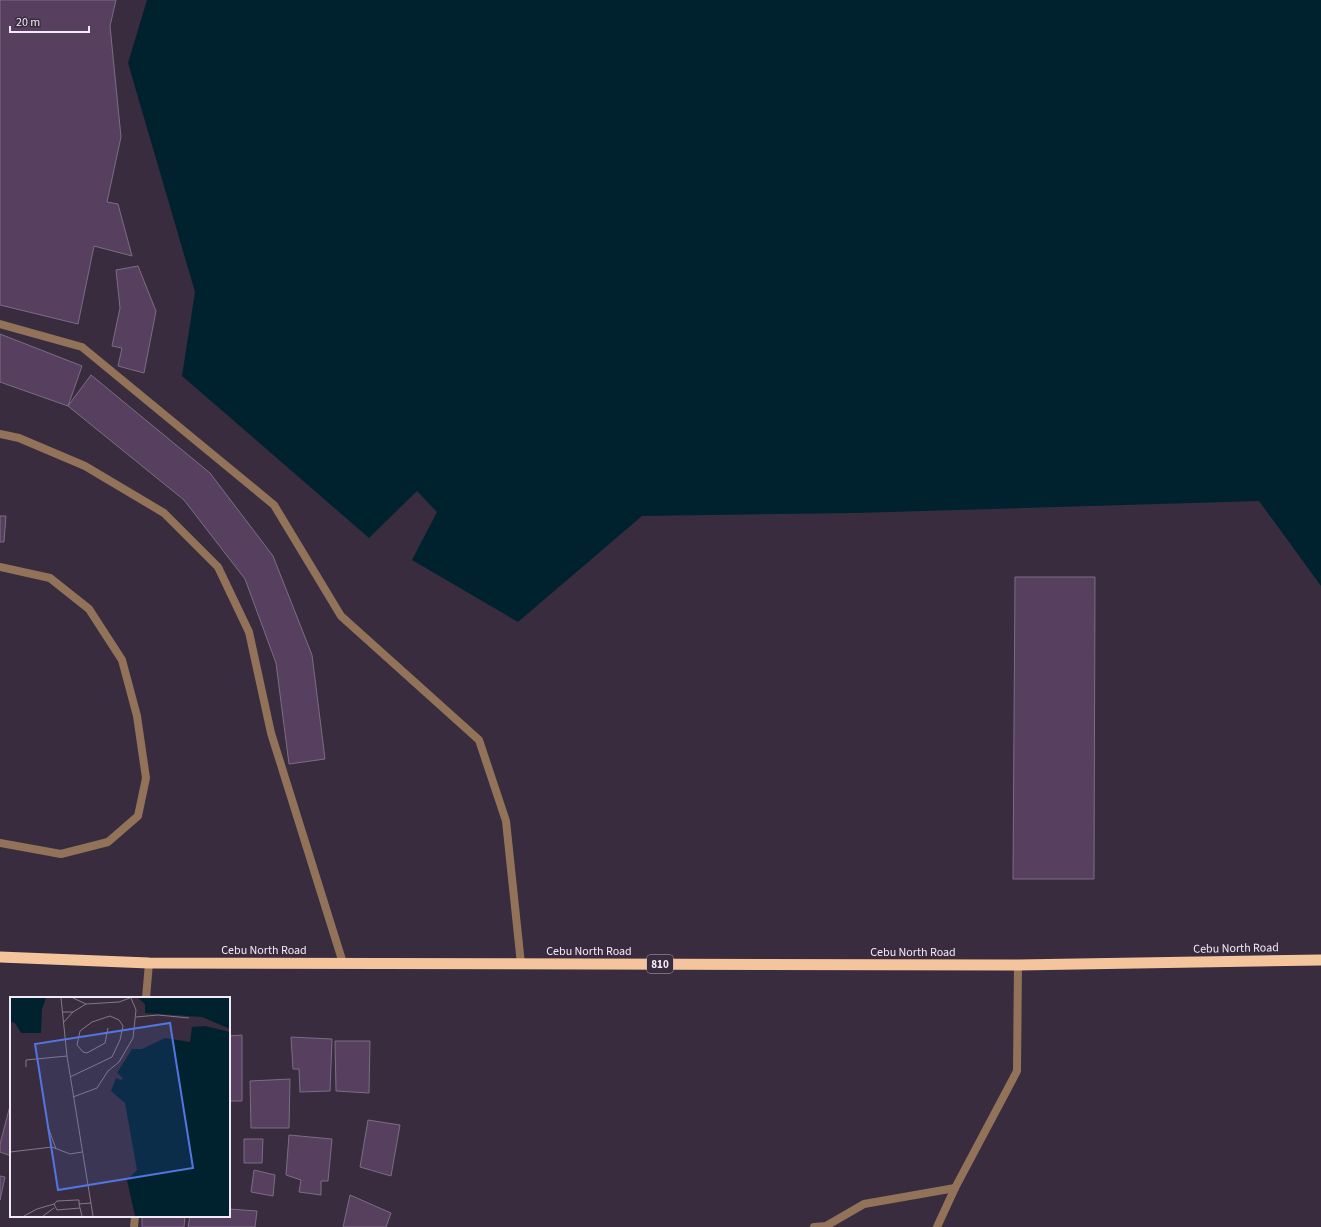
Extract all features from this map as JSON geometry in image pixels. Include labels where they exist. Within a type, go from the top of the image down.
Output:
[{"type":"highway","name":"Cebu North Road","points":[[0,957],[149,963],[521,964],[1018,965],[1321,960]]},
{"type":"street","points":[[0,324],[82,348],[274,505],[341,616],[479,740],[506,821],[521,964]]},
{"type":"street","points":[[0,434],[19,438],[85,466],[164,513],[218,567],[249,632],[271,733],[343,963]]},
{"type":"street","points":[[0,567],[50,578],[90,609],[122,660],[137,716],[146,778],[138,816],[108,842],[61,854],[0,843]]},
{"type":"street","points":[[146,997],[149,963]]},
{"type":"street","points":[[937,1227],[955,1188],[1017,1071],[1018,965]]},
{"type":"street","points":[[814,1227],[826,1226],[864,1204],[955,1188]]},
{"type":"street","points":[[134,1227],[135,1217]]},
{"type":"water","points":[[147,0],[1321,0],[1321,586],[1259,501],[855,513],[642,516],[518,622],[412,560],[437,512],[417,491],[369,538],[182,376],[195,292],[128,63]]},
{"type":"building","points":[[0,0],[116,0],[110,26],[121,137],[107,202],[118,204],[132,256],[94,246],[78,324],[0,305]]},
{"type":"building","points":[[138,266],[156,311],[144,373],[118,366],[122,348],[112,346],[120,308],[116,270]]},
{"type":"building","points":[[0,334],[82,366],[68,406],[0,382]]},
{"type":"building","points":[[91,375],[210,473],[273,556],[312,655],[325,759],[289,764],[276,663],[245,579],[184,500],[68,406]]},
{"type":"building","points":[[0,516],[6,516],[4,542],[0,542]]},
{"type":"building","points":[[1015,577],[1095,577],[1094,879],[1013,879]]},
{"type":"building","points":[[242,1035],[242,1101],[230,1101],[230,1036]]},
{"type":"building","points":[[291,1037],[332,1039],[330,1091],[300,1092],[299,1069],[293,1069]]},
{"type":"building","points":[[335,1041],[370,1041],[369,1093],[336,1091]]},
{"type":"building","points":[[290,1079],[289,1128],[251,1128],[250,1081]]},
{"type":"building","points":[[10,1106],[10,1156],[0,1152],[0,1144]]},
{"type":"building","points":[[368,1120],[400,1125],[391,1176],[360,1167]]},
{"type":"building","points":[[289,1135],[332,1139],[328,1181],[321,1181],[321,1195],[299,1192],[301,1180],[286,1175]]},
{"type":"building","points":[[244,1139],[263,1139],[262,1163],[244,1163]]},
{"type":"building","points":[[254,1170],[275,1175],[273,1196],[251,1192]]},
{"type":"building","points":[[0,1176],[5,1177],[0,1200]]},
{"type":"building","points":[[350,1195],[391,1213],[386,1227],[343,1227]]},
{"type":"building","points":[[230,1209],[257,1211],[255,1227],[188,1227],[190,1217],[230,1217]]},
{"type":"building","points":[[142,1217],[185,1217],[184,1227],[142,1227]]}]
